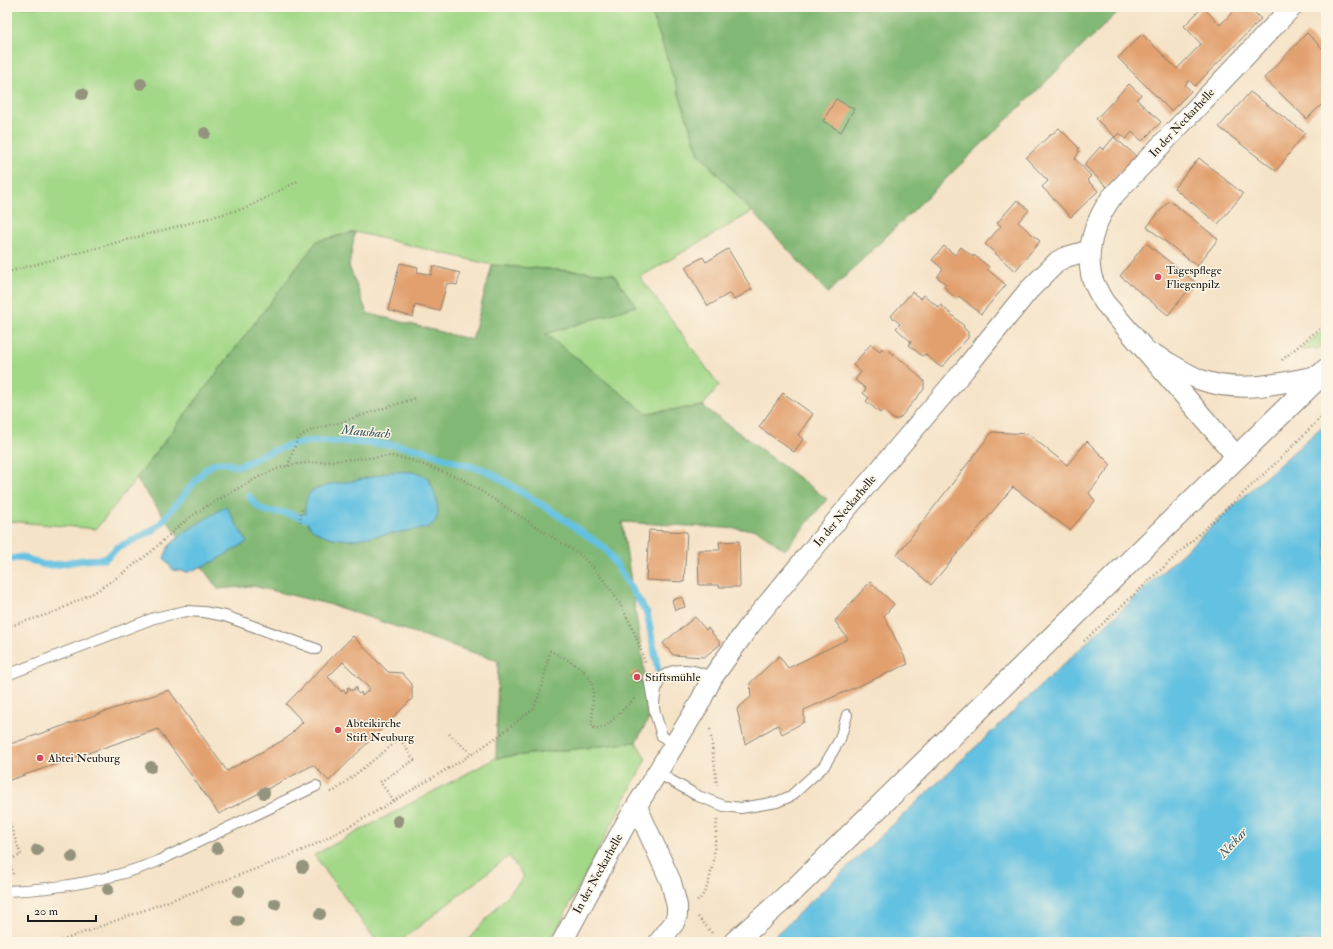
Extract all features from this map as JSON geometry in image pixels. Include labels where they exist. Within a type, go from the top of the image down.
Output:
[{"type":"main road","points":[[735,942],[796,888],[1324,372]]},
{"type":"street","name":"In der Neckarhelle","points":[[1237,457],[1104,302],[1091,274],[1090,250],[1102,212],[1111,198],[1292,7]]},
{"type":"street","name":"In der Neckarhelle","points":[[562,942],[625,825],[698,706],[712,678],[750,625],[965,369],[1028,291],[1058,261],[1090,250]]},
{"type":"street","name":"In der Neckarhelle","points":[[1144,349],[1200,380],[1220,385],[1265,386],[1324,372]]},
{"type":"street","points":[[637,807],[671,882],[677,906],[677,915],[674,923],[659,942]]},
{"type":"lane","points":[[7,675],[154,618],[186,611],[204,612],[225,616],[316,649]]},
{"type":"lane","points":[[654,704],[657,686],[660,680],[664,675],[670,672],[679,670],[697,672],[712,678]]},
{"type":"lane","points":[[650,682],[662,736],[674,745]]},
{"type":"lane","points":[[658,773],[698,796],[724,806],[741,808],[777,802],[791,796],[824,766],[840,739],[847,715]]},
{"type":"lane","points":[[7,890],[82,883],[140,868],[156,862],[316,786]]},
{"type":"path","points":[[7,272],[246,208],[298,181]]},
{"type":"path","points":[[1279,363],[1326,323]]},
{"type":"path","points":[[288,466],[297,440],[302,435],[314,429],[416,398]]},
{"type":"path","points":[[7,627],[35,620],[55,612],[95,592],[152,551],[181,524],[206,507],[259,477],[288,466],[391,456],[435,468],[462,479],[563,543],[591,564],[614,594],[624,612],[641,649],[650,682],[606,726],[595,730],[592,726],[593,690],[591,680],[583,670],[565,658],[550,651],[542,686],[533,709],[472,754],[394,801],[335,835],[310,847],[191,894],[58,942]]},
{"type":"path","points":[[300,522],[302,506]]},
{"type":"path","points":[[449,734],[472,754]]},
{"type":"path","points":[[316,786],[333,792],[400,739],[414,760],[380,782],[394,801]]},
{"type":"path","points":[[7,816],[21,855],[9,860],[18,890]]},
{"type":"path","points":[[694,912],[713,934]]},
{"type":"green space","points":[[7,7],[649,7],[699,154],[752,212],[640,277],[719,385],[703,406],[646,413],[545,334],[636,306],[613,274],[492,265],[355,232],[317,241],[136,479],[96,529],[7,521]]},
{"type":"green space","points":[[649,7],[1123,7],[828,293],[699,154]]},
{"type":"green space","points":[[355,232],[349,266],[367,313],[472,340],[492,265],[613,274],[636,306],[546,334],[646,413],[703,406],[827,499],[785,550],[757,530],[622,522],[651,715],[636,742],[496,758],[498,661],[332,605],[253,586],[218,589],[136,479],[317,241]]},
{"type":"green space","points":[[1326,327],[1326,342],[1318,349],[1301,350]]},
{"type":"green space","points":[[636,742],[646,759],[550,942],[466,942],[524,877],[509,856],[399,942],[377,942],[314,855],[496,758]]},
{"type":"water","name":"Neckar","points":[[1326,423],[1326,942],[768,942],[1115,616]]},
{"type":"water","points":[[390,472],[417,473],[428,479],[431,483],[438,508],[437,517],[431,525],[426,528],[351,540],[327,536],[313,530],[306,517],[305,506],[307,497],[311,491],[331,484],[354,481]]},
{"type":"water","points":[[226,506],[247,542],[213,562],[188,572],[173,570],[164,558],[169,546],[183,533]]},
{"type":"building","points":[[1203,7],[1220,25],[1238,7],[1249,7],[1261,19],[1195,86],[1189,80],[1185,85],[1191,91],[1171,111],[1118,58],[1142,34],[1177,69],[1201,44],[1184,26]]},
{"type":"building","points":[[1307,33],[1326,52],[1326,100],[1307,119],[1264,78]]},
{"type":"building","points":[[1129,84],[1141,95],[1136,99],[1161,122],[1142,141],[1132,132],[1126,139],[1119,133],[1115,137],[1096,119]]},
{"type":"building","points":[[1250,92],[1305,133],[1276,171],[1219,127]]},
{"type":"building","points":[[836,99],[854,109],[841,132],[823,121]]},
{"type":"building","points":[[1059,128],[1078,147],[1079,152],[1075,159],[1091,176],[1087,180],[1098,191],[1071,217],[1042,187],[1048,181],[1026,158]]},
{"type":"building","points":[[1114,137],[1136,156],[1107,187],[1084,165],[1100,147],[1103,150]]},
{"type":"building","points":[[1199,158],[1243,194],[1218,224],[1174,188]]},
{"type":"building","points":[[1017,200],[1029,210],[1018,222],[1040,241],[1015,271],[985,244],[1001,226],[997,223]]},
{"type":"building","points":[[1169,200],[1218,239],[1197,266],[1147,227]]},
{"type":"building","points":[[1146,243],[1195,282],[1168,315],[1120,276]]},
{"type":"building","points":[[944,246],[955,255],[961,247],[973,257],[974,255],[989,267],[987,269],[1006,285],[981,314],[959,296],[957,299],[944,287],[946,284],[937,277],[943,269],[932,260]]},
{"type":"building","points":[[728,249],[752,289],[734,300],[730,293],[708,306],[685,267],[703,257],[706,262]]},
{"type":"building","points":[[400,263],[418,267],[417,272],[431,275],[433,266],[460,273],[457,285],[447,283],[439,311],[415,305],[413,317],[388,310]]},
{"type":"building","points":[[912,292],[921,299],[924,295],[939,308],[941,305],[964,326],[963,327],[968,332],[968,338],[943,366],[939,366],[925,354],[922,356],[909,345],[911,342],[896,328],[900,324],[891,316]]},
{"type":"building","points":[[871,344],[880,351],[882,348],[885,351],[887,349],[901,361],[902,360],[924,381],[924,389],[899,419],[893,419],[883,410],[880,413],[866,401],[869,398],[863,393],[866,389],[855,380],[861,372],[853,365]]},
{"type":"building","points":[[783,393],[813,414],[798,435],[803,439],[794,452],[759,427]]},
{"type":"building","points":[[992,432],[1028,434],[1067,465],[1087,441],[1111,465],[1089,493],[1095,501],[1070,530],[1013,487],[931,585],[897,555]]},
{"type":"building","points":[[649,530],[687,532],[684,582],[646,580]]},
{"type":"building","points":[[739,541],[740,587],[699,585],[698,550],[720,550],[719,542]]},
{"type":"building","points":[[870,582],[894,604],[884,616],[908,664],[804,710],[804,722],[782,734],[778,725],[745,744],[737,709],[751,697],[750,683],[779,656],[788,668],[848,639],[835,621]]},
{"type":"building","points":[[682,597],[685,607],[675,610],[672,600]]},
{"type":"building","points":[[695,617],[706,630],[708,628],[721,644],[704,657],[673,655],[663,643]]},
{"type":"building","points":[[353,636],[388,672],[402,673],[412,684],[412,699],[329,781],[313,765],[219,814],[158,729],[7,781],[7,745],[169,690],[227,771],[287,738],[303,722],[286,704]],"holes":[[[343,662],[370,689],[362,696],[361,692],[359,694],[356,691],[357,687],[355,687],[354,690],[350,690],[349,687],[347,688],[348,690],[346,693],[343,690],[342,692],[328,677]]]},
{"type":"building","name":"Stiftsmühle","points":[[637,670],[643,679],[636,683],[630,674]]},
{"type":"waterway","name":"Mausbach","points":[[7,558],[11,559],[22,557],[44,565],[105,559],[117,548],[151,531],[160,524],[206,469],[216,463],[227,463],[234,466],[242,465],[264,454],[290,445],[305,442],[353,442],[394,445],[422,450],[464,465],[486,470],[555,513],[606,549],[647,613],[658,670]]},
{"type":"waterway","points":[[249,496],[257,506],[264,510],[288,513],[307,519]]},
{"type":"place","name":"Tagespflege Fliegenpilz","points":[[1158,277]]},
{"type":"place","name":"Stiftsmühle","points":[[637,677]]},
{"type":"place","name":"Abteikirche Stift Neuburg","points":[[338,730]]},
{"type":"place","name":"Abtei Neuburg","points":[[40,758]]}]
